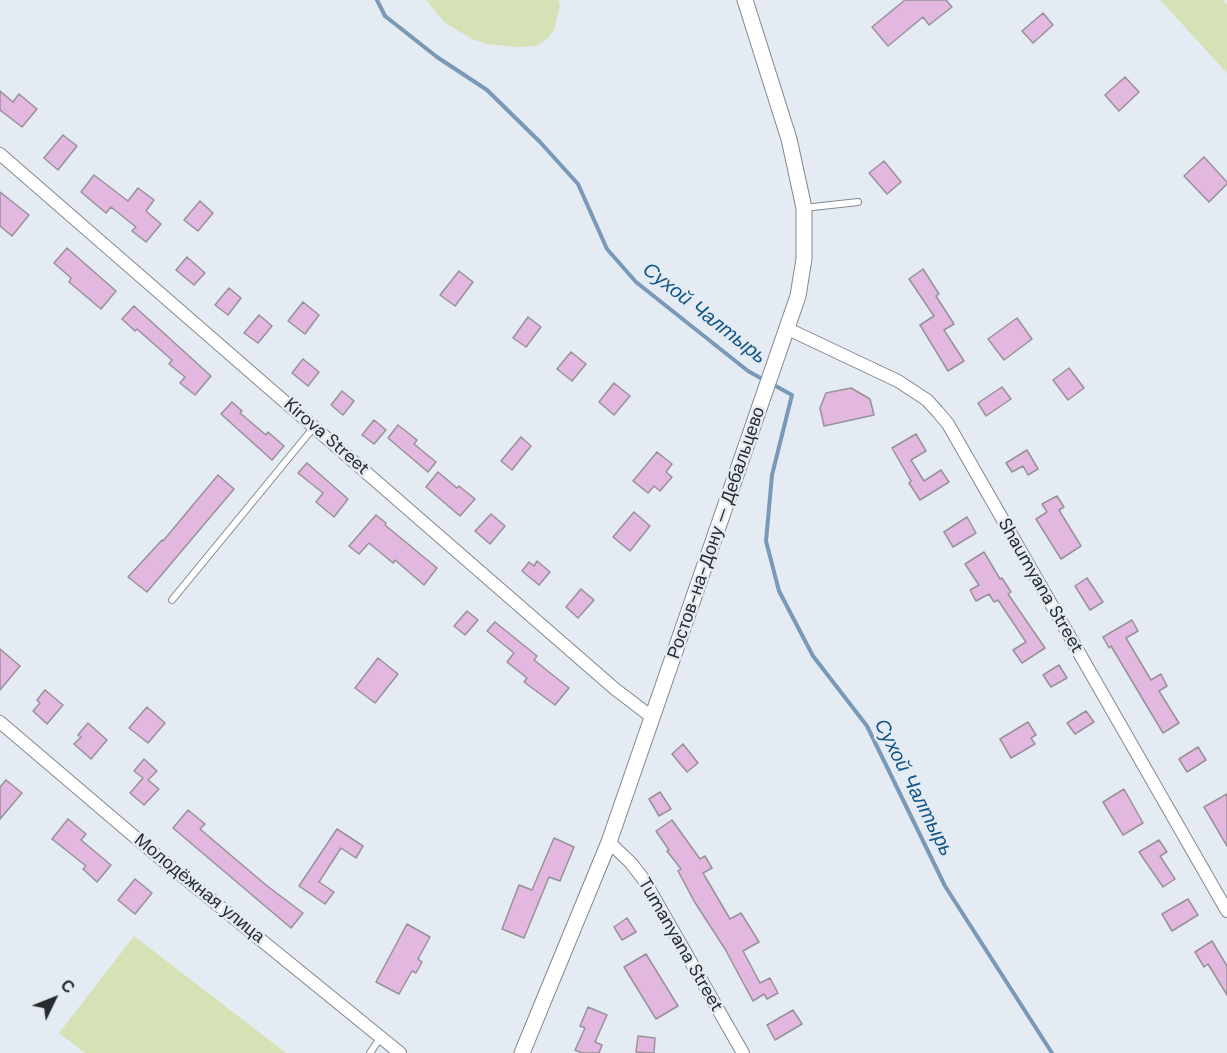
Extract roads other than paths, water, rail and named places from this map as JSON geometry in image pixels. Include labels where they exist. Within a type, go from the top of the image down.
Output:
[{"type":"street","name":"Ростов-на-Дону — Дебальцево","points":[[522,1053],[609,842],[798,296],[804,259],[804,208],[789,139],[745,0]]},
{"type":"street","name":"Kirova Street","points":[[0,154],[615,689],[653,718]]},
{"type":"street","name":"Shaumyana Street","points":[[788,329],[898,381],[927,400],[942,417],[1227,911]]},
{"type":"street","name":"Молодёжная улица","points":[[0,722],[149,849],[400,1053]]},
{"type":"street","name":"Tumanyana Street","points":[[609,842],[631,863],[644,880],[743,1053]]},
{"type":"lane","points":[[804,208],[858,202]]},
{"type":"lane","points":[[172,600],[314,427]]},
{"type":"lane","points":[[370,1053],[381,1038]]},
{"type":"waterway","name":"Сухой Чалтырь","points":[[377,0],[385,16],[437,57],[487,90],[540,142],[578,184],[607,249],[636,282],[748,371],[766,381]]},
{"type":"waterway","name":"Сухой Чалтырь","points":[[772,384],[792,395],[772,475],[766,541],[779,591],[813,656],[867,726],[945,886],[1052,1053]]}]
